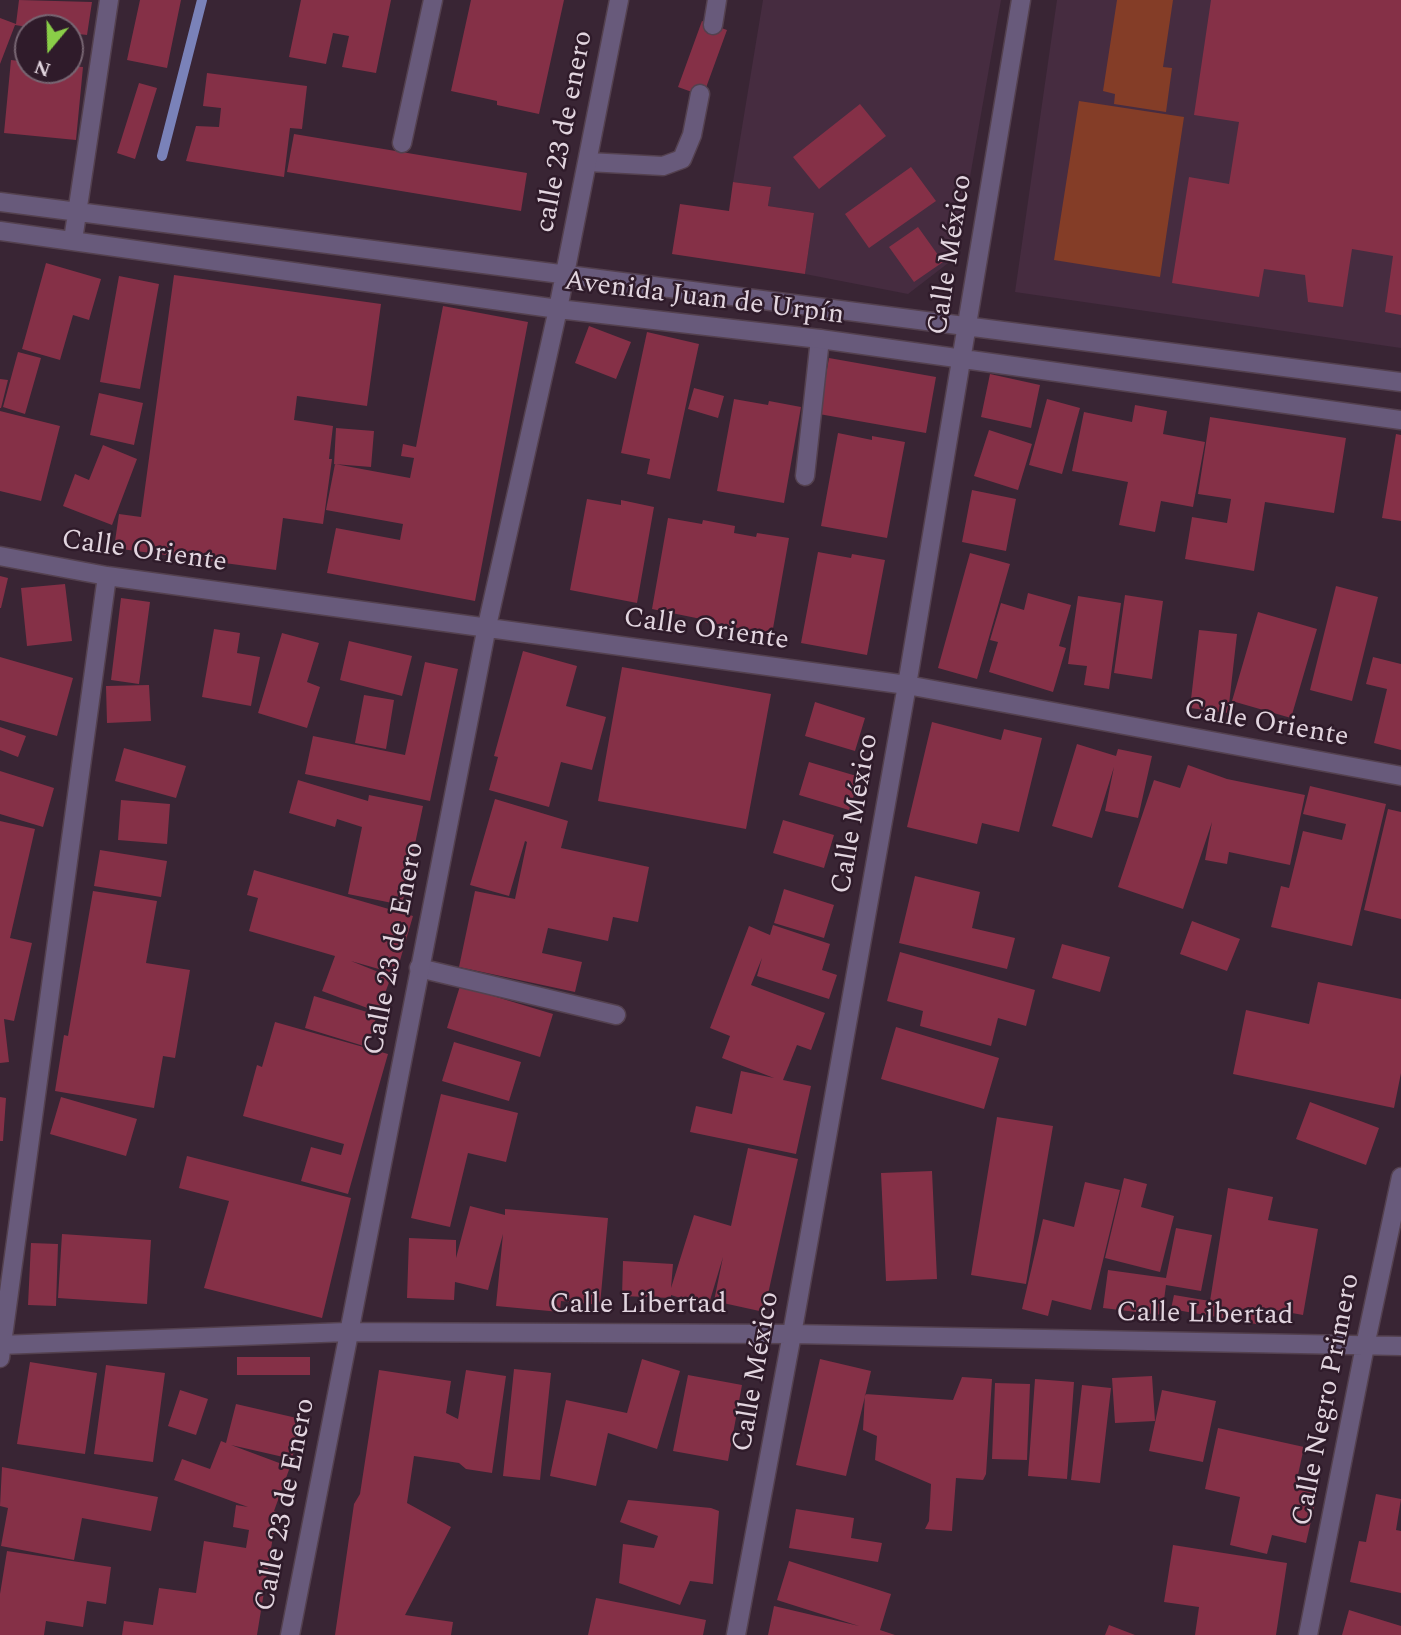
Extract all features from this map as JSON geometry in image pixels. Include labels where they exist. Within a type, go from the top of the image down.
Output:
[{"type":"street","points":[[73,240],[110,0]]},
{"type":"street","points":[[402,143],[433,0]]},
{"type":"street","name":"calle 23 de enero","points":[[564,275],[619,0]]},
{"type":"street","points":[[713,25],[717,0]]},
{"type":"street","name":"Calle México","points":[[736,1635],[792,1334],[906,685],[1021,0]]},
{"type":"street","points":[[588,162],[663,166],[682,159],[692,135],[700,94]]},
{"type":"street","name":"Avenida Juan de Urpín","points":[[0,202],[1401,382]]},
{"type":"street","name":"Avenida Juan de Urpín","points":[[0,231],[558,309],[820,339],[1401,419]]},
{"type":"street","name":"Calle 23 de Enero","points":[[289,1635],[487,626],[564,275]]},
{"type":"street","points":[[806,476],[820,339]]},
{"type":"street","name":"Calle Oriente","points":[[0,556],[107,576],[906,685],[1401,776]]},
{"type":"street","points":[[1,1349],[107,576]]},
{"type":"street","points":[[419,968],[616,1015]]},
{"type":"street","name":"Calle Negro Primero","points":[[1308,1635],[1401,1177]]},
{"type":"street","name":"Calle Libertad","points":[[1,1349],[347,1332],[792,1334],[1401,1346]]},
{"type":"shaded area","points":[[763,0],[1001,0],[956,257],[908,294],[805,274],[814,213],[768,206],[771,187],[733,182]]},
{"type":"shaded area","points":[[1057,0],[1401,0],[1401,348],[1015,292]]},
{"type":"shaded area","points":[[1117,0],[1173,0],[1163,67],[1172,68],[1166,112],[1114,104],[1115,94],[1103,91]]},
{"type":"shaded area","points":[[1079,101],[1184,117],[1160,277],[1054,260]]},
{"type":"building","points":[[19,0],[92,2],[87,35],[84,35],[84,14],[17,14]]},
{"type":"building","points":[[140,0],[181,0],[167,68],[127,60]]},
{"type":"building","points":[[301,0],[391,0],[376,73],[342,67],[349,36],[333,33],[326,64],[289,57]]},
{"type":"building","points":[[471,0],[564,0],[539,114],[451,91]]},
{"type":"building","points":[[1211,0],[1401,0],[1401,315],[1385,312],[1393,256],[1352,249],[1343,307],[1308,302],[1305,275],[1264,269],[1259,297],[1172,283],[1189,177],[1229,184],[1239,122],[1194,115]]},
{"type":"building","points":[[0,18],[14,23],[14,28],[0,64]]},
{"type":"building","points":[[702,21],[727,30],[703,96],[678,87]]},
{"type":"building","points":[[11,60],[14,60],[14,84],[81,84],[76,140],[4,133]]},
{"type":"building","points":[[207,73],[307,86],[302,129],[290,128],[284,177],[186,161],[196,126],[219,127],[221,108],[203,106]]},
{"type":"building","points":[[139,83],[157,88],[135,159],[117,153]]},
{"type":"building","points":[[860,104],[886,136],[819,189],[793,157]]},
{"type":"building","points":[[294,134],[527,173],[521,211],[287,172]]},
{"type":"building","points":[[911,167],[936,201],[869,248],[845,214]]},
{"type":"building","points":[[733,182],[771,187],[768,206],[814,213],[805,274],[672,254],[680,204],[729,211]]},
{"type":"building","points":[[918,227],[943,262],[914,282],[889,247]]},
{"type":"building","points":[[46,263],[101,279],[89,320],[73,315],[60,360],[22,349]]},
{"type":"building","points":[[174,275],[381,304],[367,406],[297,396],[294,420],[333,426],[329,459],[332,459],[323,524],[283,518],[276,570],[114,548],[119,514],[141,517]]},
{"type":"building","points":[[119,276],[159,284],[140,389],[100,382]]},
{"type":"building","points":[[443,306],[528,322],[475,601],[327,573],[336,528],[400,540],[403,524],[326,510],[335,464],[410,478],[414,458],[401,456],[403,444],[416,447]]},
{"type":"building","points":[[589,326],[631,342],[616,379],[575,363]]},
{"type":"building","points":[[647,332],[699,344],[670,479],[647,474],[650,459],[621,453]]},
{"type":"building","points":[[18,352],[41,358],[25,414],[3,407]]},
{"type":"building","points":[[829,358],[936,377],[926,433],[819,414]]},
{"type":"building","points":[[990,374],[1040,385],[1031,428],[981,417]]},
{"type":"building","points":[[0,379],[8,380],[1,408],[0,408]]},
{"type":"building","points":[[694,388],[724,396],[718,418],[688,409]]},
{"type":"building","points":[[99,393],[143,403],[134,445],[90,435]]},
{"type":"building","points":[[734,399],[768,405],[769,401],[801,407],[784,503],[717,491]]},
{"type":"building","points":[[1047,399],[1080,408],[1062,474],[1029,465]]},
{"type":"building","points":[[1135,405],[1167,411],[1163,434],[1205,442],[1193,507],[1161,501],[1155,532],[1119,525],[1128,482],[1072,471],[1084,412],[1132,422]]},
{"type":"building","points":[[0,411],[60,426],[41,501],[0,491]]},
{"type":"building","points":[[1210,417],[1346,438],[1334,513],[1265,502],[1254,571],[1185,559],[1192,517],[1227,523],[1231,499],[1198,494]]},
{"type":"building","points":[[336,428],[374,431],[371,467],[334,464]]},
{"type":"building","points":[[989,430],[1032,444],[1018,490],[974,476]]},
{"type":"building","points":[[838,433],[872,440],[872,436],[905,442],[887,538],[821,526]]},
{"type":"building","points":[[1396,434],[1401,435],[1401,521],[1382,518]]},
{"type":"building","points":[[103,445],[137,459],[112,525],[63,506],[75,474],[89,480]]},
{"type":"building","points":[[972,490],[1016,499],[1006,551],[962,542]]},
{"type":"building","points":[[587,499],[621,505],[621,500],[654,507],[637,603],[570,590]]},
{"type":"building","points":[[668,518],[702,524],[703,520],[735,526],[734,533],[756,537],[757,533],[789,538],[772,634],[652,609]]},
{"type":"building","points":[[818,552],[885,560],[867,655],[801,643]]},
{"type":"building","points":[[970,553],[1010,564],[977,679],[938,668]]},
{"type":"building","points":[[0,576],[8,578],[1,608],[0,608]]},
{"type":"building","points":[[65,584],[72,641],[27,646],[21,588]]},
{"type":"building","points":[[1336,586],[1378,597],[1352,701],[1310,690]]},
{"type":"building","points":[[1028,593],[1071,605],[1059,646],[1066,648],[1053,692],[989,672],[998,642],[990,640],[1001,603],[1024,610]]},
{"type":"building","points":[[1125,595],[1163,601],[1152,679],[1114,673]]},
{"type":"building","points":[[1078,596],[1121,603],[1109,689],[1084,685],[1087,666],[1068,664]]},
{"type":"building","points":[[121,598],[150,602],[139,684],[111,680]]},
{"type":"building","points":[[1258,612],[1317,629],[1291,718],[1232,701]]},
{"type":"building","points":[[214,629],[240,633],[237,653],[260,657],[251,706],[202,697]]},
{"type":"building","points":[[1199,630],[1237,634],[1228,713],[1190,708]]},
{"type":"building","points":[[282,633],[319,643],[307,682],[320,687],[307,728],[258,713]]},
{"type":"building","points":[[349,641],[412,656],[402,696],[340,680]]},
{"type":"building","points":[[523,651],[577,666],[566,706],[606,717],[592,770],[561,762],[549,807],[489,790],[498,757],[494,756]]},
{"type":"building","points":[[0,657],[73,678],[57,736],[0,720]]},
{"type":"building","points":[[1373,657],[1401,664],[1401,750],[1374,743],[1387,689],[1366,684]]},
{"type":"building","points":[[425,662],[458,669],[430,801],[305,774],[313,736],[405,755]]},
{"type":"building","points":[[622,667],[771,694],[746,829],[598,801]]},
{"type":"building","points":[[149,685],[151,721],[107,723],[106,686]]},
{"type":"building","points":[[364,695],[394,700],[386,749],[355,743]]},
{"type":"building","points":[[815,702],[865,718],[855,751],[805,736]]},
{"type":"building","points":[[932,722],[1001,740],[1004,729],[1042,738],[1019,832],[982,823],[977,844],[907,827]]},
{"type":"building","points":[[0,727],[26,736],[18,757],[0,750]]},
{"type":"building","points":[[1077,744],[1116,756],[1118,749],[1152,756],[1138,818],[1105,811],[1114,767],[1092,838],[1052,826]]},
{"type":"building","points":[[124,748],[186,766],[176,798],[115,781]]},
{"type":"building","points":[[809,762],[860,777],[849,810],[799,795]]},
{"type":"building","points":[[1188,765],[1227,779],[1305,795],[1290,865],[1229,852],[1227,864],[1205,860],[1212,822],[1183,909],[1118,887],[1154,780],[1180,788]]},
{"type":"building","points":[[0,771],[54,788],[43,827],[0,814]]},
{"type":"building","points":[[298,780],[368,801],[369,795],[423,806],[402,905],[348,894],[362,827],[337,819],[335,827],[289,813]]},
{"type":"building","points":[[1310,786],[1386,804],[1352,946],[1271,927],[1281,886],[1289,888],[1303,831],[1342,840],[1346,824],[1303,814]]},
{"type":"building","points":[[495,799],[568,821],[561,848],[649,867],[638,922],[613,917],[608,941],[548,928],[542,953],[582,962],[575,992],[459,967],[475,891],[515,899],[527,842],[525,841],[509,896],[470,885]]},
{"type":"building","points":[[121,800],[170,804],[167,844],[118,840]]},
{"type":"building","points":[[1388,809],[1401,812],[1401,919],[1364,910]]},
{"type":"building","points":[[783,820],[834,835],[824,868],[773,853]]},
{"type":"building","points":[[0,821],[35,829],[10,938],[32,943],[14,1021],[4,1019],[9,1062],[0,1063]]},
{"type":"building","points":[[100,850],[167,861],[161,897],[94,886]]},
{"type":"building","points":[[254,870],[413,916],[396,974],[351,961],[391,977],[378,1012],[322,991],[335,956],[249,931],[258,898],[247,895]]},
{"type":"building","points":[[915,876],[980,892],[972,928],[1015,938],[1007,969],[899,943]]},
{"type":"building","points":[[784,889],[834,905],[824,938],[774,923]]},
{"type":"building","points":[[93,891],[157,901],[146,963],[190,970],[175,1058],[163,1056],[154,1108],[55,1091],[64,1035],[68,1036]]},
{"type":"building","points":[[1192,921],[1240,939],[1227,971],[1180,954]]},
{"type":"building","points":[[773,925],[830,944],[822,970],[837,975],[829,999],[757,976],[762,958],[751,985],[825,1013],[811,1050],[797,1045],[783,1080],[811,1086],[796,1154],[690,1132],[696,1106],[732,1114],[741,1071],[774,1078],[722,1058],[730,1036],[710,1028],[749,926],[770,935]]},
{"type":"building","points":[[1062,944],[1110,957],[1100,992],[1052,978]]},
{"type":"building","points":[[900,952],[1035,990],[1026,1026],[998,1018],[991,1046],[920,1026],[923,1011],[887,1001]]},
{"type":"building","points":[[1318,982],[1401,999],[1401,1073],[1394,1108],[1233,1074],[1246,1010],[1309,1024]]},
{"type":"building","points":[[460,986],[553,1014],[540,1057],[447,1028]]},
{"type":"building","points":[[314,996],[377,1015],[367,1047],[305,1028]]},
{"type":"building","points":[[275,1022],[388,1054],[348,1194],[301,1181],[311,1147],[341,1155],[344,1144],[243,1116],[257,1065],[262,1067]]},
{"type":"building","points":[[896,1027],[999,1058],[984,1109],[881,1079]]},
{"type":"building","points":[[454,1042],[521,1062],[509,1101],[442,1081]]},
{"type":"building","points":[[441,1094],[518,1113],[506,1162],[468,1153],[450,1227],[411,1218]]},
{"type":"building","points":[[0,1097],[6,1098],[3,1141],[0,1141]]},
{"type":"building","points":[[61,1097],[137,1119],[126,1156],[50,1134]]},
{"type":"building","points":[[1310,1102],[1379,1128],[1366,1165],[1296,1139]]},
{"type":"building","points":[[997,1117],[1053,1126],[1026,1284],[971,1275]]},
{"type":"building","points":[[748,1148],[798,1159],[764,1312],[714,1301],[723,1257],[708,1307],[671,1295],[671,1298],[622,1296],[623,1261],[673,1264],[671,1288],[694,1215],[731,1226]]},
{"type":"building","points":[[187,1156],[351,1198],[322,1318],[204,1288],[229,1201],[179,1188]]},
{"type":"building","points":[[932,1171],[937,1279],[886,1281],[881,1173]]},
{"type":"building","points":[[1124,1178],[1147,1184],[1141,1207],[1174,1216],[1160,1272],[1105,1258]]},
{"type":"building","points":[[1085,1182],[1120,1190],[1091,1310],[1052,1300],[1048,1316],[1022,1309],[1043,1219],[1074,1227]]},
{"type":"building","points":[[1228,1188],[1273,1197],[1268,1220],[1318,1229],[1303,1315],[1259,1307],[1256,1324],[1171,1309],[1174,1295],[1210,1301]]},
{"type":"building","points":[[470,1206],[505,1215],[505,1209],[608,1218],[600,1305],[561,1301],[560,1312],[496,1306],[503,1234],[488,1290],[455,1282],[454,1300],[407,1298],[409,1238],[456,1240],[456,1258]]},
{"type":"building","points":[[1176,1228],[1212,1235],[1201,1291],[1166,1285],[1162,1315],[1103,1308],[1108,1270],[1166,1278]]},
{"type":"building","points":[[62,1234],[151,1240],[147,1304],[58,1298]]},
{"type":"building","points":[[31,1243],[58,1244],[56,1306],[28,1305]]},
{"type":"building","points":[[237,1357],[310,1357],[310,1375],[237,1375]]},
{"type":"building","points":[[642,1359],[680,1371],[657,1449],[608,1433],[596,1486],[550,1476],[566,1400],[627,1413]]},
{"type":"building","points":[[820,1359],[871,1371],[846,1476],[796,1465]]},
{"type":"building","points":[[30,1362],[97,1373],[85,1454],[17,1444]]},
{"type":"building","points":[[106,1365],[165,1373],[153,1462],[94,1454]]},
{"type":"building","points":[[514,1369],[551,1373],[540,1480],[503,1476]]},
{"type":"building","points":[[379,1370],[451,1381],[446,1413],[458,1419],[466,1370],[506,1376],[492,1473],[466,1469],[459,1463],[414,1456],[407,1503],[451,1527],[405,1615],[453,1622],[451,1635],[335,1635],[354,1504],[360,1494]]},
{"type":"building","points":[[688,1375],[742,1385],[728,1461],[673,1451]]},
{"type":"building","points":[[1152,1376],[1155,1421],[1115,1423],[1112,1378]]},
{"type":"building","points":[[962,1377],[992,1379],[986,1474],[983,1480],[956,1478],[952,1531],[925,1529],[929,1521],[931,1484],[875,1460],[877,1436],[863,1430],[865,1394],[953,1400]]},
{"type":"building","points":[[1035,1379],[1074,1382],[1067,1479],[1028,1476]]},
{"type":"building","points":[[995,1383],[1030,1384],[1027,1460],[992,1459]]},
{"type":"building","points":[[1082,1385],[1111,1388],[1100,1483],[1071,1480]]},
{"type":"building","points":[[180,1390],[208,1399],[196,1435],[168,1426]]},
{"type":"building","points":[[1162,1390],[1216,1401],[1203,1462],[1149,1451]]},
{"type":"building","points":[[236,1404],[301,1419],[292,1459],[231,1445],[290,1467],[274,1511],[277,1512],[257,1635],[122,1635],[124,1621],[153,1625],[159,1588],[196,1593],[204,1541],[246,1548],[249,1530],[233,1527],[236,1505],[248,1507],[174,1480],[182,1459],[210,1469],[221,1441],[226,1443]]},
{"type":"building","points":[[1218,1428],[1304,1447],[1296,1484],[1318,1490],[1306,1543],[1272,1535],[1267,1554],[1230,1545],[1240,1497],[1205,1489]]},
{"type":"building","points":[[2,1467],[158,1497],[151,1531],[82,1518],[74,1560],[1,1546],[8,1508],[0,1506]]},
{"type":"building","points":[[1376,1494],[1401,1499],[1396,1530],[1401,1531],[1401,1593],[1350,1582],[1359,1541],[1366,1542]]},
{"type":"building","points":[[628,1500],[719,1511],[713,1584],[690,1581],[680,1605],[619,1583],[623,1544],[654,1548],[658,1536],[620,1522]]},
{"type":"building","points":[[796,1509],[854,1518],[851,1538],[882,1543],[878,1562],[789,1548]]},
{"type":"building","points":[[1173,1545],[1287,1563],[1276,1635],[1195,1635],[1199,1607],[1164,1602]]},
{"type":"building","points":[[7,1551],[111,1567],[106,1604],[87,1601],[83,1627],[46,1621],[44,1635],[0,1635],[0,1594]]},
{"type":"building","points":[[789,1561],[891,1594],[880,1630],[895,1635],[768,1635],[774,1606],[859,1626],[777,1600]]},
{"type":"building","points":[[596,1598],[706,1620],[703,1635],[588,1635]]},
{"type":"building","points":[[1349,1610],[1401,1626],[1401,1635],[1342,1635]]},
{"type":"building","points":[[1109,1625],[1135,1635],[1105,1635]]},
{"type":"waterway","points":[[162,156],[202,0]]}]
